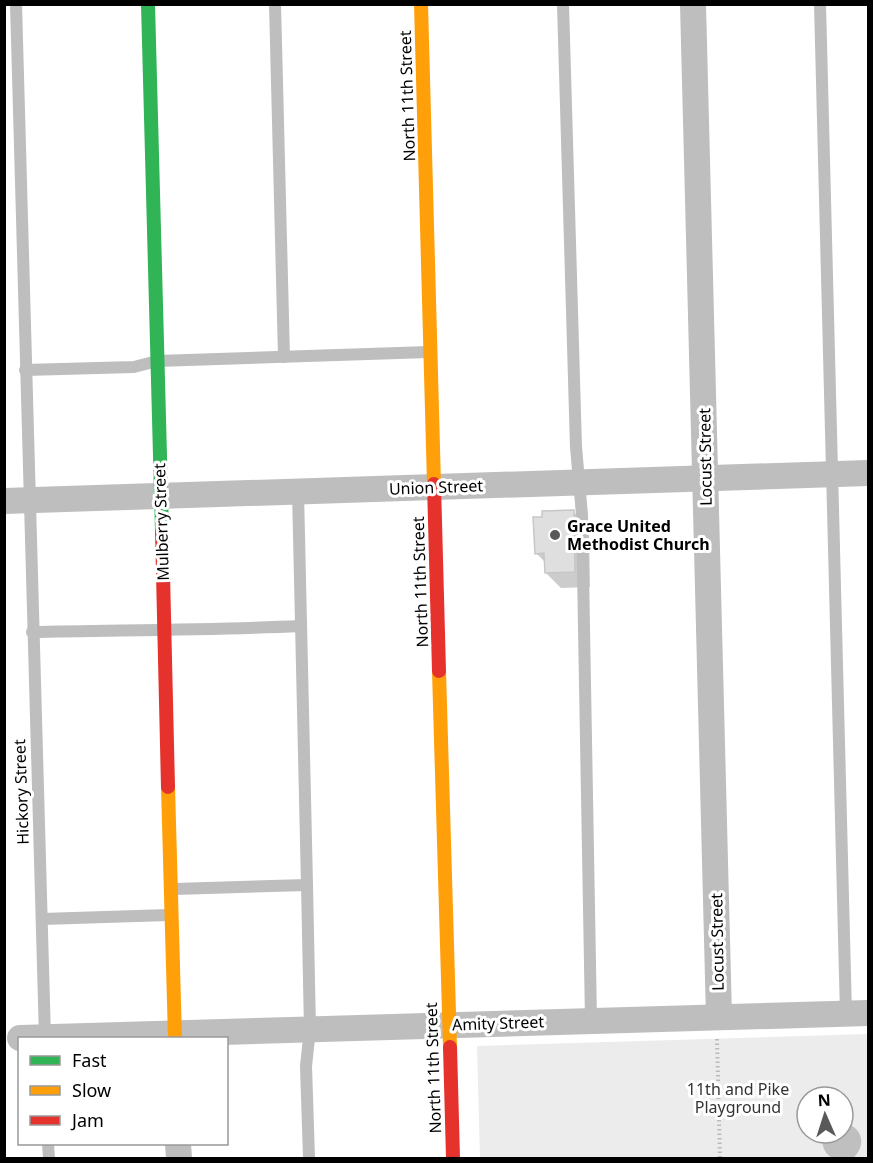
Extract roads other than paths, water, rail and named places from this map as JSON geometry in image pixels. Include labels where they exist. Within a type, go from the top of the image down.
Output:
[{"type":"street","name":"Mulberry Street","points":[[148,4],[175,1036]]},
{"type":"street","name":"North 11th Street","points":[[421,4],[453,1158]]},
{"type":"street","name":"Locust Street","points":[[693,4],[719,1017]]},
{"type":"street","name":"Union Street","points":[[17,501],[868,473]]},
{"type":"street","name":"Amity Street","points":[[104,1037],[857,1013]]},
{"type":"lane","name":"Hickory Street","points":[[16,4],[25,370],[17,501],[32,632],[42,918],[32,1037]]},
{"type":"lane","points":[[275,4],[284,357]]},
{"type":"lane","points":[[563,4],[575,435],[582,527],[591,1020]]},
{"type":"lane","points":[[820,4],[832,474],[857,1013]]},
{"type":"lane","points":[[25,370],[134,367],[157,361],[431,352]]},
{"type":"lane","points":[[298,492],[310,1029],[306,1065],[309,1158]]},
{"type":"lane","points":[[32,632],[301,626]]},
{"type":"lane","points":[[171,889],[307,885]]},
{"type":"lane","points":[[42,918],[172,915]]},
{"type":"place","name":"Grace United Methodist Church","points":[[555,535]]},
{"type":"park label","name":"11th and Pike Playground","points":[[738,1098]]}]
